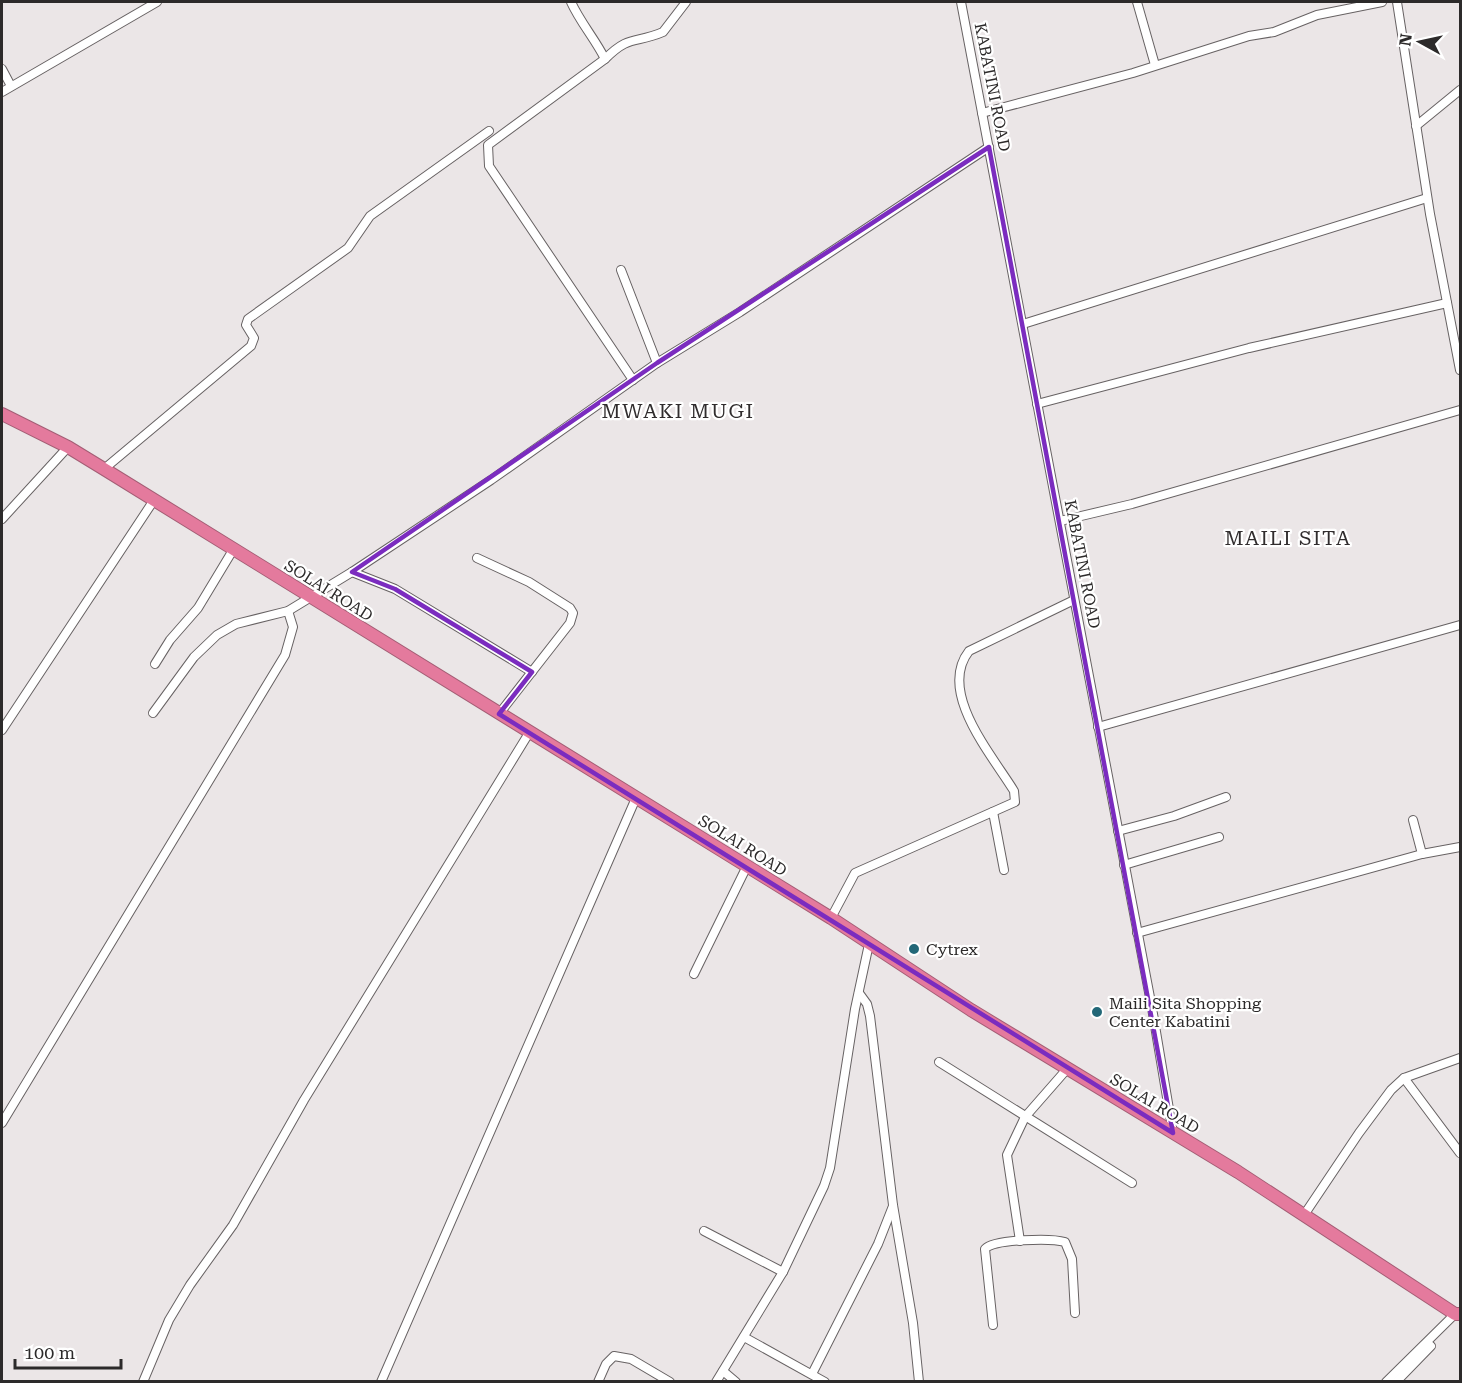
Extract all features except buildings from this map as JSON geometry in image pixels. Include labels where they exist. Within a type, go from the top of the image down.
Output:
[{"type":"highway","name":"SOLAI ROAD","points":[[2,414],[104,468],[233,550],[831,918],[1459,1315]]},
{"type":"street","points":[[2,92],[157,2]]},
{"type":"street","points":[[571,2],[575,14],[594,37],[605,59]]},
{"type":"street","points":[[633,380],[489,166],[488,145],[605,59],[618,46],[633,39],[663,33],[686,2]]},
{"type":"street","name":"KABATINI ROAD","points":[[961,2],[1173,1133]]},
{"type":"street","points":[[1137,2],[1155,65]]},
{"type":"street","points":[[982,113],[1133,74],[1249,36],[1274,32],[1317,15],[1382,2]]},
{"type":"street","points":[[1397,2],[1427,198],[1461,370]]},
{"type":"street","points":[[2,69],[11,86]]},
{"type":"street","points":[[1416,126],[1461,90]]},
{"type":"street","points":[[104,468],[251,346],[254,338],[246,325],[248,320],[348,248],[370,216],[489,131]]},
{"type":"street","points":[[153,713],[194,657],[217,635],[236,624],[288,611],[311,598],[491,480],[657,363],[740,312],[989,147]]},
{"type":"street","points":[[1023,324],[1427,198]]},
{"type":"street","points":[[621,270],[657,363]]},
{"type":"street","points":[[1037,404],[1249,348],[1447,303]]},
{"type":"street","points":[[1060,521],[1132,504],[1332,444],[1403,428],[1461,410]]},
{"type":"street","points":[[2,519],[68,447]]},
{"type":"street","points":[[2,730],[154,500]]},
{"type":"street","points":[[155,664],[170,640],[198,608],[233,550]]},
{"type":"street","points":[[477,558],[529,582],[570,608],[573,613],[570,623],[499,714]]},
{"type":"street","points":[[352,572],[395,589],[532,672]]},
{"type":"street","points":[[831,918],[855,873],[930,837],[1011,805],[1016,797],[961,700],[958,678],[961,661],[969,651],[1074,600]]},
{"type":"street","points":[[2,1123],[285,655],[293,627],[288,611]]},
{"type":"street","points":[[1098,727],[1461,625]]},
{"type":"street","points":[[143,1382],[169,1320],[190,1285],[233,1225],[304,1100],[529,733]]},
{"type":"street","points":[[1118,831],[1174,816],[1226,797]]},
{"type":"street","points":[[381,1382],[636,798]]},
{"type":"street","points":[[993,812],[1004,870]]},
{"type":"street","points":[[1413,820],[1422,854]]},
{"type":"street","points":[[1124,865],[1220,837]]},
{"type":"street","points":[[1137,933],[1422,854],[1461,847]]},
{"type":"street","points":[[694,974],[747,866]]},
{"type":"street","points":[[716,1382],[783,1272],[830,1168],[869,944]]},
{"type":"street","points":[[859,993],[867,1004],[870,1016],[893,1206],[913,1323],[919,1382]]},
{"type":"street","points":[[1304,1215],[1359,1133],[1404,1078],[1461,1058]]},
{"type":"street","points":[[939,1062],[1132,1183]]},
{"type":"street","points":[[1020,1241],[1007,1155],[1025,1117],[1067,1069]]},
{"type":"street","points":[[1404,1078],[1461,1153]]},
{"type":"street","points":[[812,1374],[878,1244],[893,1206]]},
{"type":"street","points":[[704,1231],[783,1272]]},
{"type":"street","points":[[993,1326],[985,1249],[991,1245],[1020,1241],[1060,1241],[1068,1246],[1073,1265],[1076,1313]]},
{"type":"street","points":[[1386,1382],[1459,1315]]},
{"type":"street","points":[[1396,1382],[1459,1315]]},
{"type":"street","points":[[744,1337],[825,1382]]},
{"type":"street","points":[[598,1382],[606,1364],[614,1356],[631,1359],[670,1382]]},
{"type":"street","points":[[723,1371],[736,1382]]},
{"type":"highlighted area","points":[[989,147],[1173,1133],[499,714],[532,672],[395,589],[352,572],[657,363]]},
{"type":"place","name":"Cytrex","points":[[914,949]]},
{"type":"place","name":"Maili Sita Shopping Center Kabatini","points":[[1097,1012]]},
{"type":"district","name":"MWAKI MUGI","points":[[678,411]]},
{"type":"district","name":"MAILI SITA","points":[[1288,538]]}]
